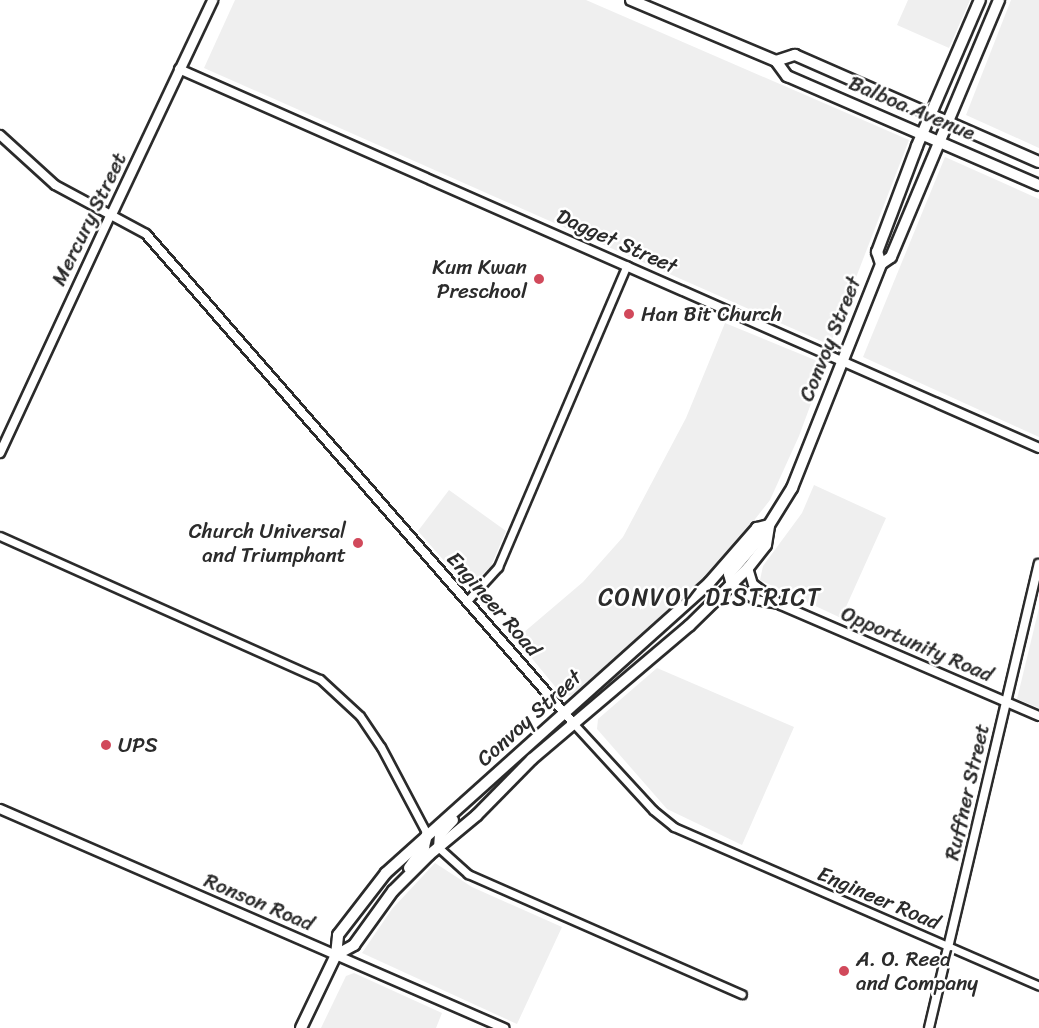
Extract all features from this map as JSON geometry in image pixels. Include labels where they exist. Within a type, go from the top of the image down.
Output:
[{"type":"main road","name":"Balboa Avenue","points":[[631,0],[776,61],[787,76],[1039,185]]},
{"type":"main road","name":"Convoy Street","points":[[881,264],[877,252],[930,113],[980,0]]},
{"type":"main road","name":"Convoy Street","points":[[336,955],[354,945],[393,891],[574,724],[732,585],[766,544],[769,525],[792,488],[881,264],[891,257],[937,140],[999,0]]},
{"type":"main road","name":"Mercury Street","points":[[111,214],[211,1]]},
{"type":"main road","name":"Balboa Avenue","points":[[776,61],[795,55],[1039,162]]},
{"type":"main road","points":[[732,585],[728,581],[729,574],[761,537],[757,528],[769,525]]},
{"type":"main road","name":"Convoy Street","points":[[301,1028],[336,955],[338,935],[386,873],[710,583],[757,528]]},
{"type":"main road","points":[[439,848],[440,834],[474,802],[476,791]]},
{"type":"main road","points":[[393,891],[424,848],[427,834]]},
{"type":"street","name":"Dagget Street","points":[[179,69],[1039,448]]},
{"type":"street","name":"Engineer Road","points":[[0,135],[55,185],[146,234],[574,724],[653,810],[674,827],[1039,986]]},
{"type":"street","name":"Mercury Street","points":[[0,453],[111,214]]},
{"type":"street","points":[[467,601],[498,567],[627,265]]},
{"type":"street","points":[[0,536],[320,679],[360,716],[381,747],[427,834]]},
{"type":"street","name":"Ruffner Street","points":[[929,1028],[1039,564]]},
{"type":"street","points":[[748,568],[753,584],[781,605]]},
{"type":"street","points":[[732,585],[756,600],[781,605]]},
{"type":"street","name":"Opportunity Road","points":[[781,605],[1039,716]]},
{"type":"street","name":"Ronson Road","points":[[0,809],[504,1028]]},
{"type":"street","points":[[439,848],[468,874],[742,994]]},
{"type":"shaded area","points":[[235,0],[586,0],[909,140],[830,345],[204,68]]},
{"type":"shaded area","points":[[908,0],[970,0],[949,48],[897,25]]},
{"type":"shaded area","points":[[1011,0],[1039,0],[1039,148],[966,115]]},
{"type":"shaded area","points":[[945,157],[1039,199],[1039,437],[863,357]]},
{"type":"shaded area","points":[[725,323],[815,360],[820,367],[822,374],[799,436],[770,500],[706,582],[576,696],[562,695],[516,639],[583,582],[623,537],[686,418]]},
{"type":"shaded area","points":[[814,485],[886,518],[841,618],[760,580],[763,566],[802,513]]},
{"type":"shaded area","points":[[449,490],[506,531],[491,566],[474,583],[460,579],[418,531]]},
{"type":"shaded area","points":[[1039,608],[1039,708],[1017,699]]},
{"type":"shaded area","points":[[657,668],[794,727],[742,845],[667,809],[597,729],[598,719]]},
{"type":"shaded area","points":[[435,863],[472,887],[562,927],[517,1024],[362,953],[392,909]]},
{"type":"shaded area","points":[[354,973],[442,1013],[436,1028],[321,1028],[346,976]]},
{"type":"place","name":"Kum Kwan Preschool","points":[[539,279]]},
{"type":"place","name":"Han Bit Church","points":[[629,314]]},
{"type":"place","name":"Church Universal and Triumphant","points":[[358,543]]},
{"type":"place","name":"UPS","points":[[106,745]]},
{"type":"place","name":"A. O. Reed and Company","points":[[844,971]]},
{"type":"district","name":"CONVOY DISTRICT","points":[[710,598]]}]
